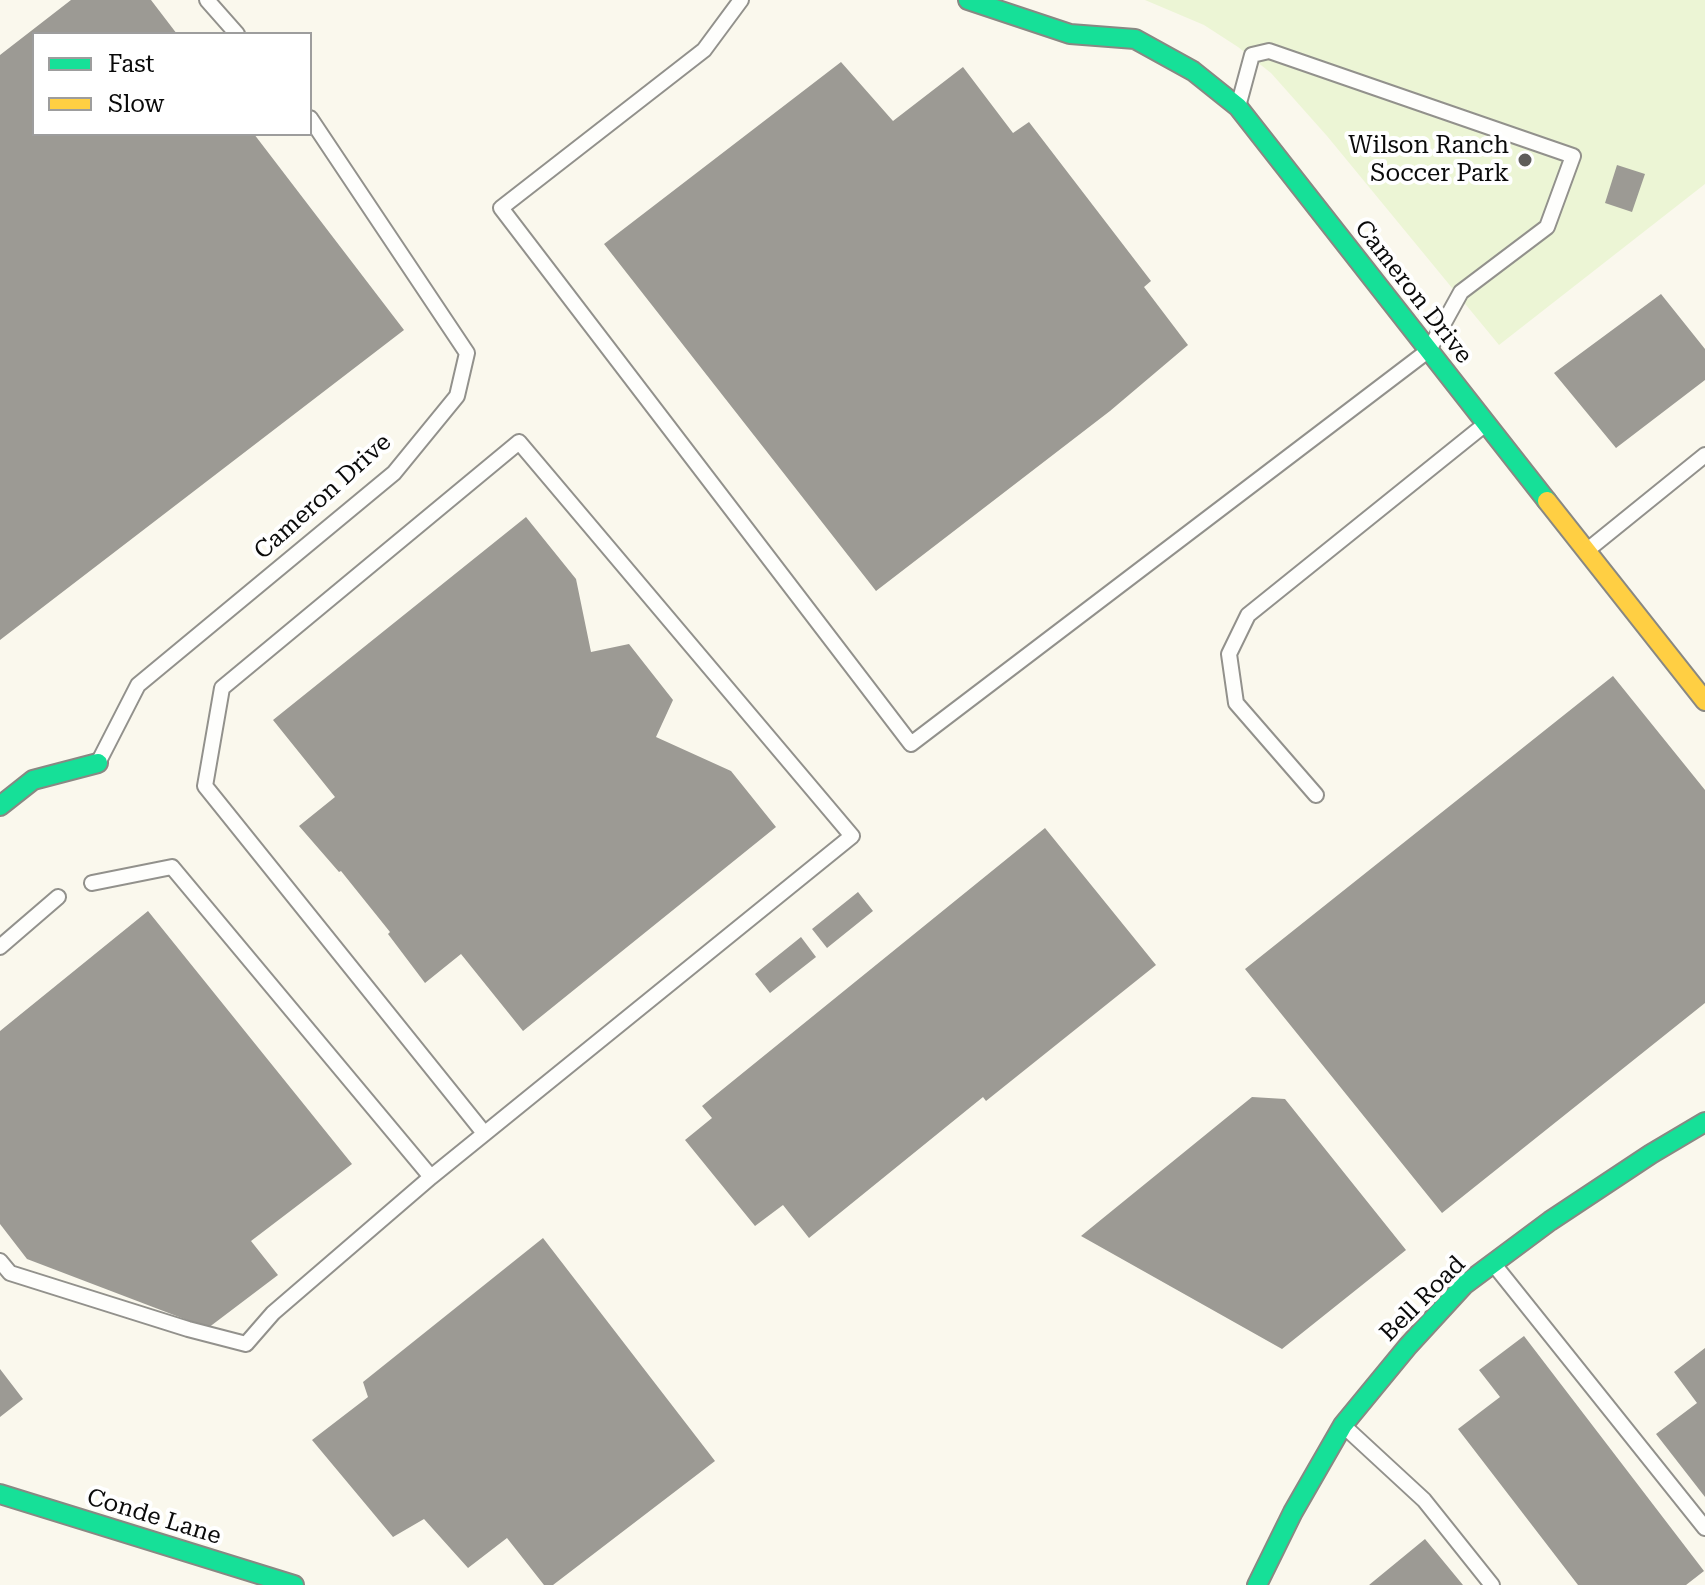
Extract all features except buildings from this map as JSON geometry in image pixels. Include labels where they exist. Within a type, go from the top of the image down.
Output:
[{"type":"street","name":"Cameron Drive","points":[[968,0],[1070,34],[1135,39],[1193,71],[1238,107],[1705,701]]},
{"type":"street","points":[[0,806],[33,780],[98,763]]},
{"type":"street","name":"Bell Road","points":[[1257,1585],[1293,1512],[1343,1425],[1408,1346],[1464,1285],[1575,1204],[1705,1122]]},
{"type":"street","name":"Conde Lane","points":[[0,1494],[294,1585]]},
{"type":"lane","points":[[207,0],[235,32]]},
{"type":"lane","points":[[741,0],[704,50],[501,208],[911,744],[1429,350],[1461,292],[1547,227],[1573,156],[1269,51],[1252,55],[1238,107]]},
{"type":"lane","name":"Cameron Drive","points":[[98,763],[138,685],[394,473],[457,396],[467,353],[312,121]]},
{"type":"lane","points":[[1316,795],[1236,703],[1229,654],[1248,615],[1486,423]]},
{"type":"lane","points":[[0,1261],[10,1273],[246,1344],[273,1313],[431,1177],[852,836],[519,442],[222,688],[205,786],[484,1133]]},
{"type":"lane","points":[[1586,551],[1705,455]]},
{"type":"lane","points":[[92,883],[172,867],[431,1177]]},
{"type":"lane","points":[[0,947],[58,897]]},
{"type":"lane","points":[[1493,1264],[1705,1528]]},
{"type":"lane","points":[[1343,1425],[1424,1500],[1492,1585]]},
{"type":"green space","name":"Wilson Ranch Soccer Park","points":[[1145,0],[1705,0],[1705,184],[1499,345],[1327,136],[1271,73],[1204,25]]},
{"type":"traffic: fast","points":[[968,0],[1070,34],[1135,39],[1193,71],[1238,107],[1547,501]]},
{"type":"traffic: fast","points":[[0,806],[33,780],[98,763]]},
{"type":"traffic: fast","points":[[1257,1585],[1293,1512],[1343,1425],[1408,1346],[1464,1285],[1550,1221],[1705,1122]]},
{"type":"traffic: fast","points":[[0,1494],[294,1585]]},
{"type":"traffic: slow","points":[[1547,501],[1705,701]]},
{"type":"place","name":"Wilson Ranch Soccer Park","points":[[1525,160]]}]
